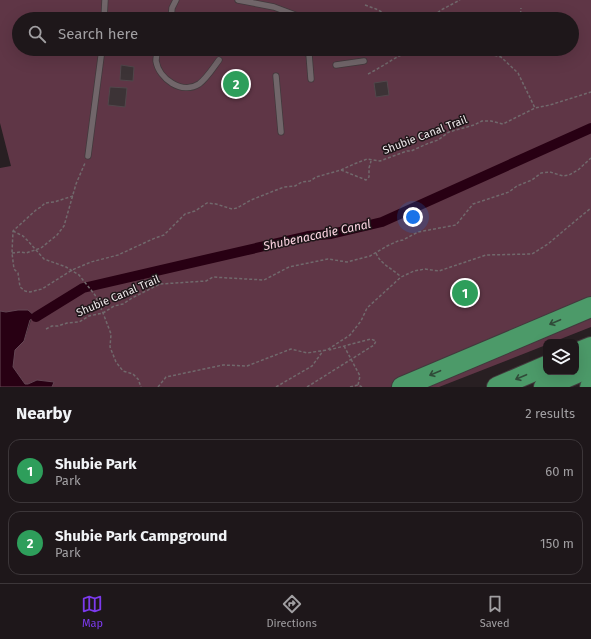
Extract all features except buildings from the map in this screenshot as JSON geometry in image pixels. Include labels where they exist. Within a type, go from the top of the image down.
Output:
[{"type":"highway","points":[[402,387],[591,307]]},
{"type":"highway","points":[[579,353],[591,347]]},
{"type":"highway","points":[[497,387],[543,367]]},
{"type":"highway","points":[[544,387],[591,367]]},
{"type":"lane","points":[[104,12],[105,0]]},
{"type":"lane","points":[[172,12],[176,0]]},
{"type":"lane","points":[[238,0],[274,7],[287,12]]},
{"type":"lane","points":[[88,156],[101,56]]},
{"type":"lane","points":[[157,56],[156,61],[161,72],[168,81],[175,86],[186,87],[198,85],[219,60]]},
{"type":"lane","points":[[310,56],[311,79]]},
{"type":"lane","points":[[336,65],[364,61]]},
{"type":"lane","points":[[276,76],[281,132]]},
{"type":"path","points":[[439,12],[460,0]]},
{"type":"path","points":[[365,5],[382,12]]},
{"type":"path","points":[[521,8],[521,12]]},
{"type":"path","points":[[368,74],[400,56]]},
{"type":"path","points":[[497,56],[501,57],[518,73],[535,108]]},
{"type":"path","name":"Shubie Canal Trail","points":[[13,231],[12,253],[14,269],[18,273],[20,287],[25,291],[30,292],[42,289],[72,270],[91,262],[118,255],[164,235],[185,214],[195,211],[207,203],[232,209],[237,208],[251,200],[284,187],[295,186],[367,159],[380,161],[406,151],[411,151],[438,140],[449,132],[474,125],[482,121],[491,121],[503,124],[535,108],[550,105],[591,92]]},
{"type":"path","points":[[12,253],[26,253],[41,248],[57,235],[64,226],[73,196],[88,156]]},
{"type":"path","name":"Shubie Canal Trail","points":[[46,329],[52,326],[79,322],[89,316],[123,304],[160,284],[206,281],[213,277],[264,280],[289,267],[328,259],[347,262],[370,256],[387,246],[418,232],[456,225],[473,204],[509,192],[522,183],[532,180],[541,173],[550,172],[563,176],[569,175],[578,170],[591,158]]},
{"type":"path","points":[[341,170],[366,180],[369,177],[369,168],[372,160]]},
{"type":"path","points":[[73,196],[54,202],[45,203],[13,231],[23,236],[44,259],[72,270],[83,280],[95,296],[103,312],[110,334],[110,347],[116,362],[123,371],[133,374],[138,379],[142,387]]},
{"type":"path","points":[[328,350],[350,336],[367,308],[401,277],[414,271],[425,269],[439,271],[486,255],[532,254],[548,244],[591,208]]},
{"type":"path","points":[[376,253],[379,260],[387,267],[394,270],[401,277]]},
{"type":"path","points":[[158,387],[166,376],[223,365],[247,366],[291,349],[307,353],[328,350],[372,339],[376,341],[374,345],[307,387]]},
{"type":"path","points":[[344,346],[350,360],[360,376],[358,384]]},
{"type":"path","points":[[276,387],[312,366],[323,351]]},
{"type":"path","points":[[350,387],[358,384]]},
{"type":"path","points":[[358,384],[362,387]]},
{"type":"shaded area","points":[[0,0],[591,0],[591,327],[561,339],[543,339],[543,346],[439,387],[52,387],[54,382],[37,380],[25,384],[12,367],[15,350],[24,341],[31,320],[36,317],[28,310],[6,312],[0,311],[0,168],[11,166],[0,123]]},
{"type":"shaded area","points":[[28,310],[36,317],[30,320],[24,341],[15,350],[13,367],[25,384],[37,380],[54,382],[52,387],[0,387],[0,311],[6,312]]},
{"type":"waterway","name":"Shubenacadie Canal","points":[[36,317],[83,288],[308,236],[331,234],[382,222],[591,128]]},
{"type":"place","name":"Shubie Park Campground","points":[[236,84]]},
{"type":"place","name":"Shubie Park","points":[[465,293]]}]
